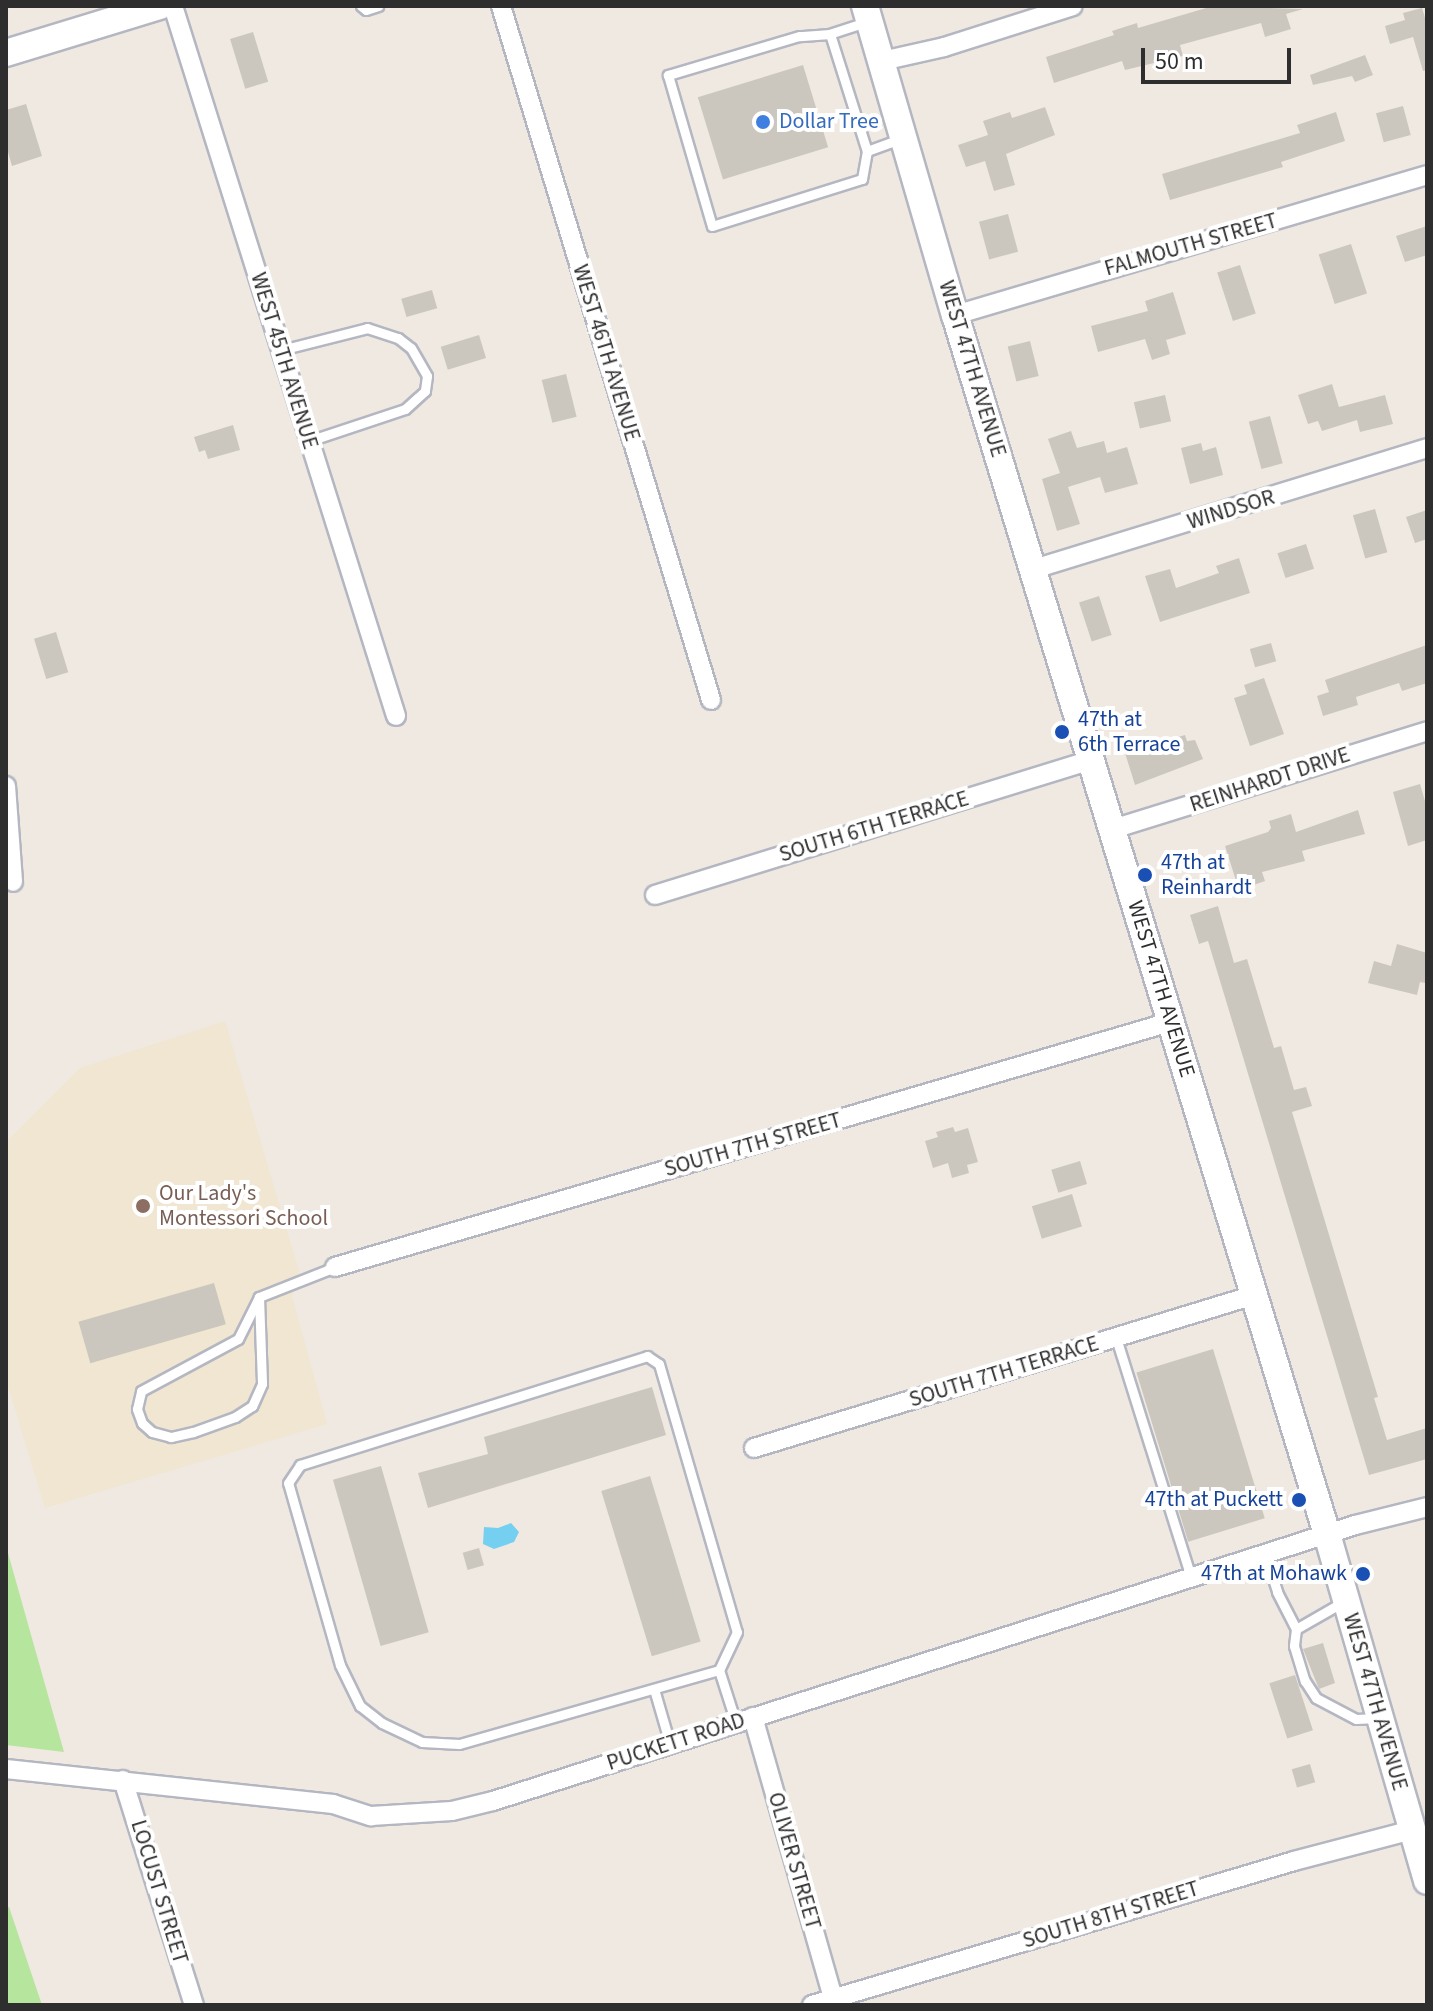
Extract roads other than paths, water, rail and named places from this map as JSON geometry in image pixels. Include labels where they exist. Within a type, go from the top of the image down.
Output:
[{"type":"street","points":[[6,53],[105,14],[160,6]]},
{"type":"street","name":"WEST 45TH AVENUE","points":[[173,6],[396,716]]},
{"type":"street","name":"WEST 46TH AVENUE","points":[[501,6],[711,700]]},
{"type":"street","points":[[882,61],[944,47],[1073,6]]},
{"type":"street","name":"WEST 47TH AVENUE","points":[[867,13],[955,315],[1327,1534],[1427,1881]]},
{"type":"street","name":"FALMOUTH STREET","points":[[955,315],[1427,175]]},
{"type":"street","name":"WINDSOR","points":[[1034,569],[1427,448]]},
{"type":"street","name":"REINHARDT DRIVE","points":[[1113,829],[1427,731]]},
{"type":"street","name":"SOUTH 6TH TERRACE","points":[[655,895],[1093,759]]},
{"type":"street","points":[[6,786],[13,882]]},
{"type":"street","name":"SOUTH 7TH STREET","points":[[335,1267],[1170,1022]]},
{"type":"street","name":"SOUTH 7TH TERRACE","points":[[754,1448],[1254,1295]]},
{"type":"street","name":"PUCKETT ROAD","points":[[6,1769],[333,1804],[371,1816],[452,1811],[493,1801],[1327,1534],[1427,1507]]},
{"type":"street","name":"OLIVER STREET","points":[[744,1720],[834,2002]]},
{"type":"street","name":"LOCUST STREET","points":[[123,1780],[194,2005]]},
{"type":"street","name":"SOUTH 8TH STREET","points":[[812,2005],[834,2002],[1294,1861],[1412,1830]]},
{"type":"lane","points":[[361,6],[366,10],[378,6]]},
{"type":"lane","points":[[830,34],[867,151],[862,179],[712,226],[668,75],[799,36],[830,34],[867,13]]},
{"type":"lane","points":[[867,151],[904,138]]},
{"type":"lane","points":[[281,350],[367,328],[398,338],[411,348],[427,376],[425,391],[405,409],[309,441]]},
{"type":"lane","points":[[259,1297],[262,1384],[252,1406],[235,1417],[193,1432],[171,1437],[152,1432],[142,1423],[137,1409],[141,1391],[238,1339],[259,1297],[335,1267]]},
{"type":"lane","points":[[1116,1338],[1191,1578]]},
{"type":"lane","points":[[647,1356],[659,1364],[737,1632],[719,1670],[459,1744],[431,1744],[401,1734],[360,1706],[340,1665],[288,1483],[300,1465],[647,1356]]},
{"type":"lane","points":[[1265,1554],[1277,1592],[1296,1629],[1294,1646],[1305,1681],[1316,1698],[1356,1719],[1380,1718]]},
{"type":"lane","points":[[1296,1629],[1346,1600]]},
{"type":"lane","points":[[719,1670],[744,1720]]},
{"type":"lane","points":[[654,1689],[670,1744]]},
{"type":"water","points":[[511,1523],[519,1532],[514,1542],[494,1549],[483,1544],[484,1527],[498,1528]]},
{"type":"place","name":"Dollar Tree","points":[[763,122]]},
{"type":"place","name":"47th at 6th Terrace","points":[[1062,732]]},
{"type":"place","name":"47th at Reinhardt","points":[[1145,875]]},
{"type":"place","name":"Our Lady's Montessori School","points":[[143,1206]]},
{"type":"place","name":"47th at Puckett","points":[[1299,1500]]},
{"type":"place","name":"47th at Mohawk","points":[[1363,1574]]}]
